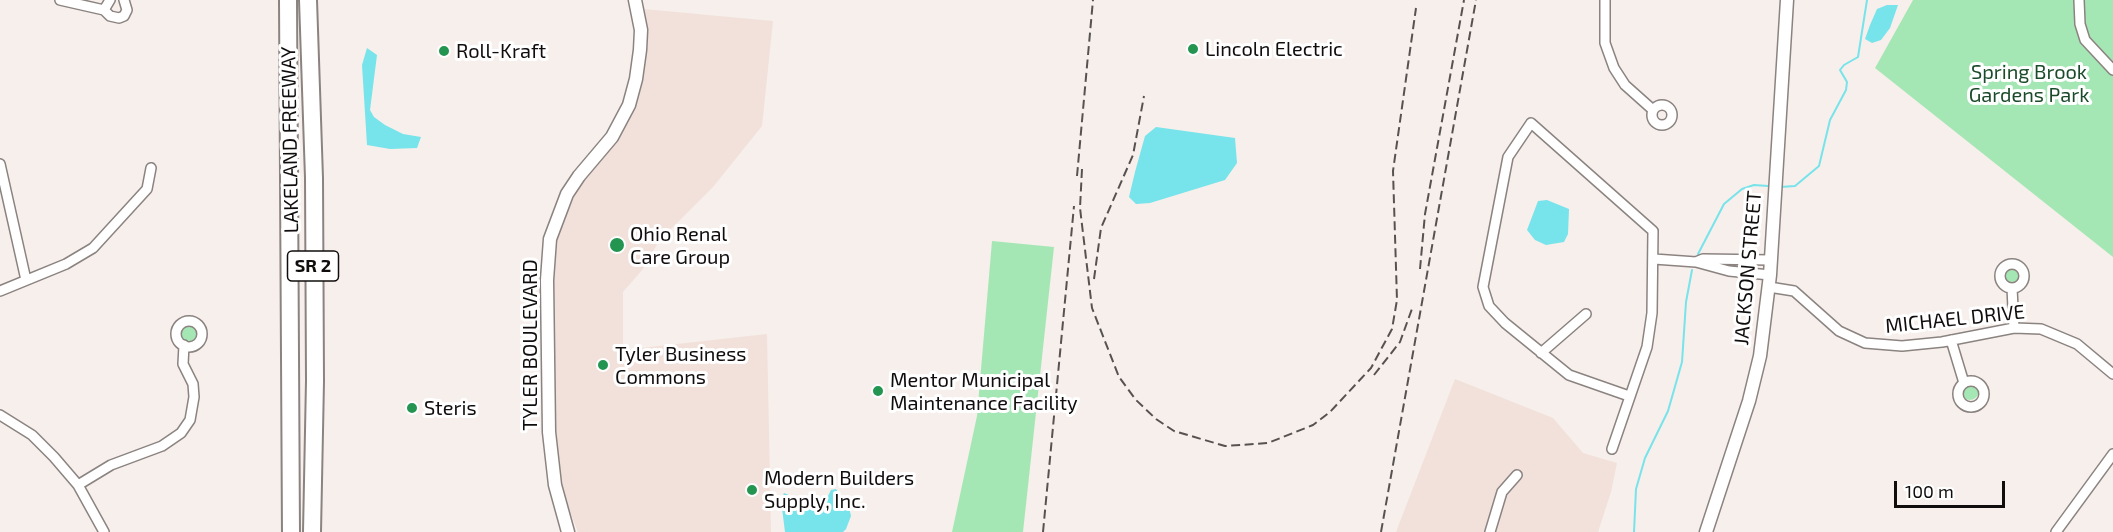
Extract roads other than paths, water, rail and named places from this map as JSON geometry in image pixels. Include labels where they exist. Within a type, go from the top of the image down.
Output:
[{"type":"highway","name":"LAKELAND FREEWAY","points":[[288,0],[291,532]]},
{"type":"highway","name":"LAKELAND FREEWAY","points":[[308,0],[314,178],[315,381],[312,532]]},
{"type":"street","points":[[60,0],[104,10],[114,18],[124,16],[127,5],[124,0]]},
{"type":"street","points":[[104,10],[110,0]]},
{"type":"street","name":"TYLER BOULEVARD","points":[[568,532],[555,485],[549,432],[547,280],[550,239],[567,194],[612,137],[629,105],[640,51],[640,30],[635,0]]},
{"type":"street","points":[[1605,0],[1605,44],[1614,68],[1625,85],[1653,110]]},
{"type":"street","name":"JACKSON STREET","points":[[1706,532],[1749,401],[1760,356],[1769,281],[1787,0]]},
{"type":"street","points":[[2079,0],[2080,24],[2085,40],[2113,70]]},
{"type":"street","points":[[1612,449],[1647,347],[1652,313],[1653,231],[1531,123],[1508,157],[1483,287],[1489,306],[1505,323],[1569,375],[1629,396]]},
{"type":"street","points":[[1,168],[27,280]]},
{"type":"street","points":[[0,291],[66,264],[93,248],[147,189],[151,168]]},
{"type":"street","points":[[1654,259],[1696,262],[1703,259],[1770,260]]},
{"type":"street","name":"MICHAEL DRIVE","points":[[1696,262],[1769,281],[1794,291],[1839,331],[1865,344],[1902,346],[1951,340],[2014,328],[2041,330],[2059,334],[2084,348],[2113,374]]},
{"type":"street","points":[[2012,288],[2014,328]]},
{"type":"street","points":[[1541,352],[1586,314]]},
{"type":"street","points":[[1951,340],[1964,383]]},
{"type":"street","points":[[78,485],[111,465],[162,446],[181,433],[190,420],[195,397],[193,384],[183,363],[183,345]]},
{"type":"street","points":[[0,415],[44,445],[78,485],[104,532]]},
{"type":"street","points":[[2056,532],[2113,454]]},
{"type":"street","points":[[1490,532],[1502,492],[1517,475]]},
{"type":"water","points":[[1887,5],[1898,5],[1890,28],[1881,40],[1872,43],[1865,39],[1870,25],[1877,9]]},
{"type":"water","points":[[367,48],[377,55],[370,110],[374,117],[385,125],[403,134],[421,137],[417,148],[390,149],[367,145],[362,65]]},
{"type":"water","points":[[1156,127],[1235,138],[1237,163],[1225,180],[1150,203],[1136,204],[1129,197],[1135,172],[1145,136]]},
{"type":"water","points":[[1547,200],[1569,209],[1568,234],[1564,242],[1546,245],[1535,240],[1527,230],[1538,201]]},
{"type":"water","points":[[836,489],[849,507],[851,516],[843,532],[785,532],[781,500],[784,493],[800,500],[811,496],[827,498],[831,490]]},
{"type":"waterway","points":[[1780,187],[1795,186],[1819,166],[1830,120],[1846,90],[1847,82],[1840,70],[1858,57],[1867,0]]},
{"type":"waterway","points":[[1698,254],[1724,204],[1742,189],[1754,185],[1768,186]]},
{"type":"waterway","points":[[1634,532],[1636,489],[1645,458],[1668,411],[1682,362],[1686,302],[1692,270]]},
{"type":"railway","points":[[1077,176],[1093,0]]},
{"type":"railway","points":[[1420,269],[1425,214],[1464,0]]},
{"type":"railway","points":[[1381,532],[1476,0]]},
{"type":"railway","points":[[1082,169],[1080,208],[1092,308],[1119,377],[1136,400],[1156,419],[1174,431],[1225,446],[1268,443],[1313,425],[1330,412],[1371,368],[1392,329],[1397,300],[1393,171],[1416,8]]},
{"type":"railway","points":[[1094,279],[1101,228],[1133,155],[1144,96]]},
{"type":"railway","points":[[1043,532],[1074,206]]},
{"type":"railway","points":[[1374,375],[1400,342],[1413,306]]},
{"type":"place","name":"Lincoln Electric","points":[[1193,49]]},
{"type":"place","name":"Roll-Kraft","points":[[444,51]]},
{"type":"place","name":"Ohio Renal Care Group","points":[[617,245]]},
{"type":"place","name":"Tyler Business Commons","points":[[603,365]]},
{"type":"place","name":"Mentor Municipal Maintenance Facility","points":[[878,391]]},
{"type":"place","name":"Steris","points":[[412,408]]},
{"type":"place","name":"Modern Builders Supply, Inc.","points":[[752,490]]},
{"type":"park label","name":"Spring Brook Gardens Park","points":[[2029,84]]}]
